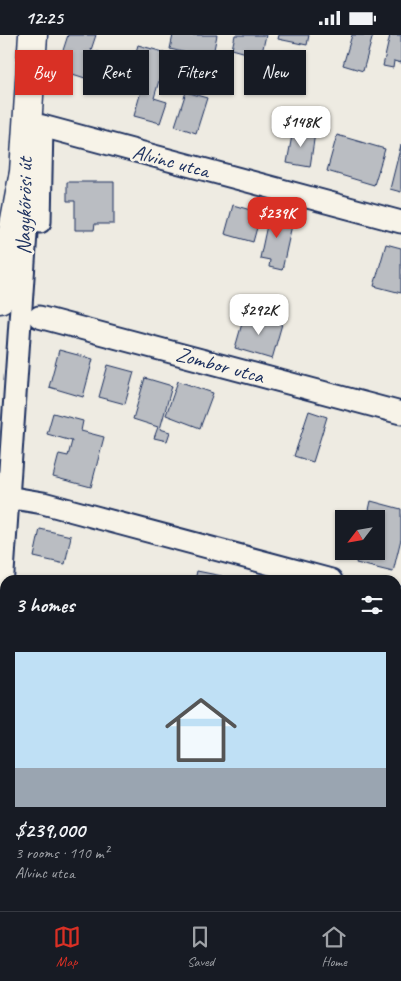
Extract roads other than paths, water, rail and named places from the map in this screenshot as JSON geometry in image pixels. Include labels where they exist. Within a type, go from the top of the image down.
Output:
[{"type":"main road","name":"Nagykőrösi út","points":[[24,172],[35,125],[33,35]]},
{"type":"main road","points":[[0,299],[24,172]]},
{"type":"street","points":[[35,125],[40,222]]},
{"type":"street","name":"Alvinc utca","points":[[35,125],[401,222]]},
{"type":"street","name":"Nagykőrösi út","points":[[2,575],[26,233],[24,172]]},
{"type":"street","name":"Zombor utca","points":[[39,317],[401,413]]},
{"type":"street","points":[[7,497],[43,503],[312,575]]}]
